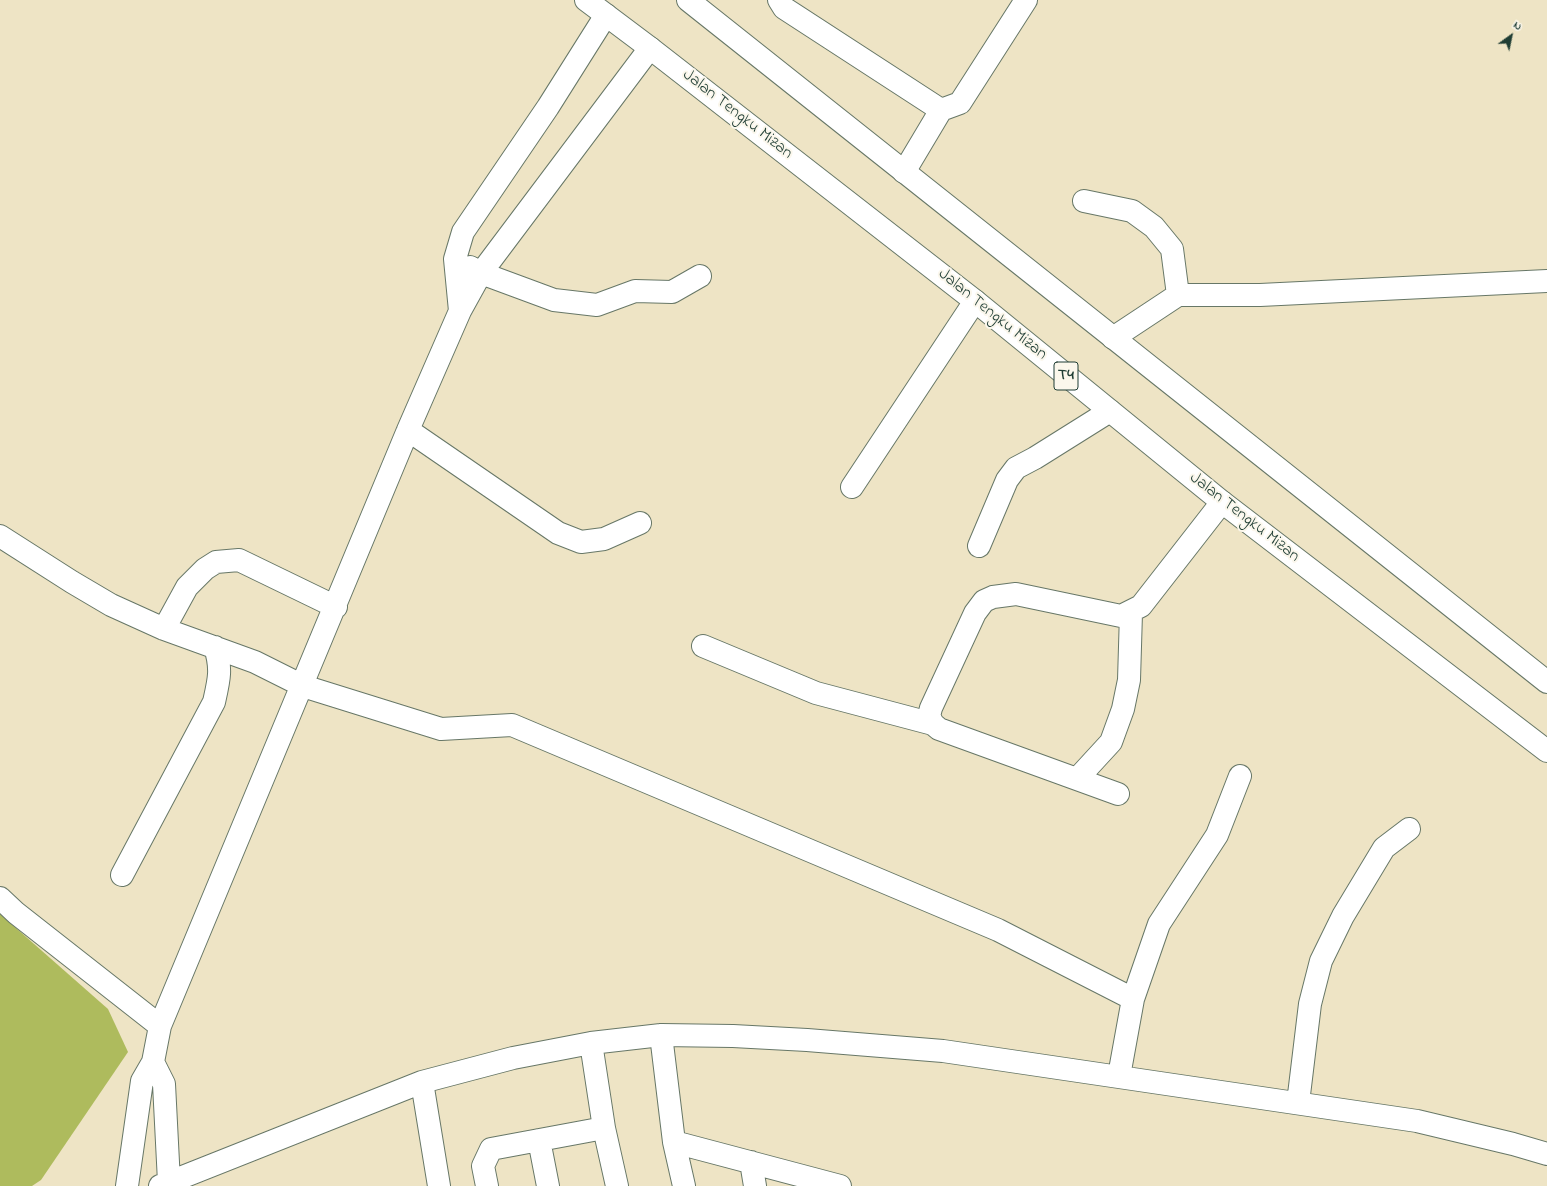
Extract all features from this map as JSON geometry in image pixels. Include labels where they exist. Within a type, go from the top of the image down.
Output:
[{"type":"main road","name":"Jalan Tengku Mizan","points":[[586,0],[650,48],[975,301],[1222,502],[1547,751]]},
{"type":"main road","points":[[688,0],[1481,632],[1547,682]]},
{"type":"main road","points":[[779,0],[784,8],[941,110]]},
{"type":"main road","points":[[904,172],[941,110],[960,102],[1026,0]]},
{"type":"main road","points":[[460,311],[455,259],[463,232],[544,113],[606,16]]},
{"type":"main road","points":[[127,1186],[142,1081],[153,1062],[160,1026],[336,607],[408,430],[460,311],[481,273],[650,48]]},
{"type":"main road","points":[[1084,201],[1132,211],[1154,227],[1172,249],[1178,295]]},
{"type":"main road","points":[[455,259],[481,273],[554,300],[597,305],[635,291],[672,292],[700,276]]},
{"type":"main road","points":[[1113,338],[1178,295],[1260,295],[1547,281]]},
{"type":"main road","points":[[852,488],[975,301]]},
{"type":"main road","points":[[979,546],[1007,480],[1016,468],[1035,458],[1110,411]]},
{"type":"main road","points":[[408,430],[558,533],[581,542],[604,539],[640,523]]},
{"type":"main road","points":[[1118,794],[939,729],[933,724],[929,716],[931,708],[975,613],[984,601],[993,597],[1016,594],[1121,616],[1130,613],[1141,606],[1222,502]]},
{"type":"main road","points":[[0,536],[111,605],[164,629],[255,662],[303,686],[441,730],[512,725],[998,930],[1133,999]]},
{"type":"main road","points":[[164,629],[187,587],[205,568],[216,562],[240,560],[336,607]]},
{"type":"main road","points":[[1077,779],[1111,742],[1123,708],[1129,680],[1130,613]]},
{"type":"main road","points":[[703,646],[816,693],[933,724]]},
{"type":"main road","points":[[122,875],[214,702],[220,676],[219,658],[215,647]]},
{"type":"main road","points":[[1119,1076],[1133,999],[1159,924],[1217,835],[1240,776]]},
{"type":"main road","points":[[1298,1103],[1310,1004],[1321,961],[1343,916],[1384,848],[1409,829]]},
{"type":"main road","points":[[0,898],[16,913],[160,1026]]},
{"type":"main road","points":[[153,1062],[164,1084],[165,1184],[422,1082],[513,1058],[591,1043],[661,1035],[733,1036],[807,1040],[943,1051],[1417,1121],[1513,1144],[1547,1154]]},
{"type":"main road","points":[[661,1035],[674,1142],[684,1186]]},
{"type":"main road","points":[[591,1043],[604,1128],[617,1186]]},
{"type":"main road","points":[[422,1082],[439,1186]]},
{"type":"main road","points":[[487,1186],[483,1166],[491,1149],[604,1128]]},
{"type":"main road","points":[[539,1140],[548,1186]]},
{"type":"main road","points":[[674,1142],[830,1185]]},
{"type":"main road","points":[[751,1162],[755,1186]]},
{"type":"green space","points":[[0,914],[108,1009],[128,1052],[41,1180],[32,1186],[0,1186]]}]
